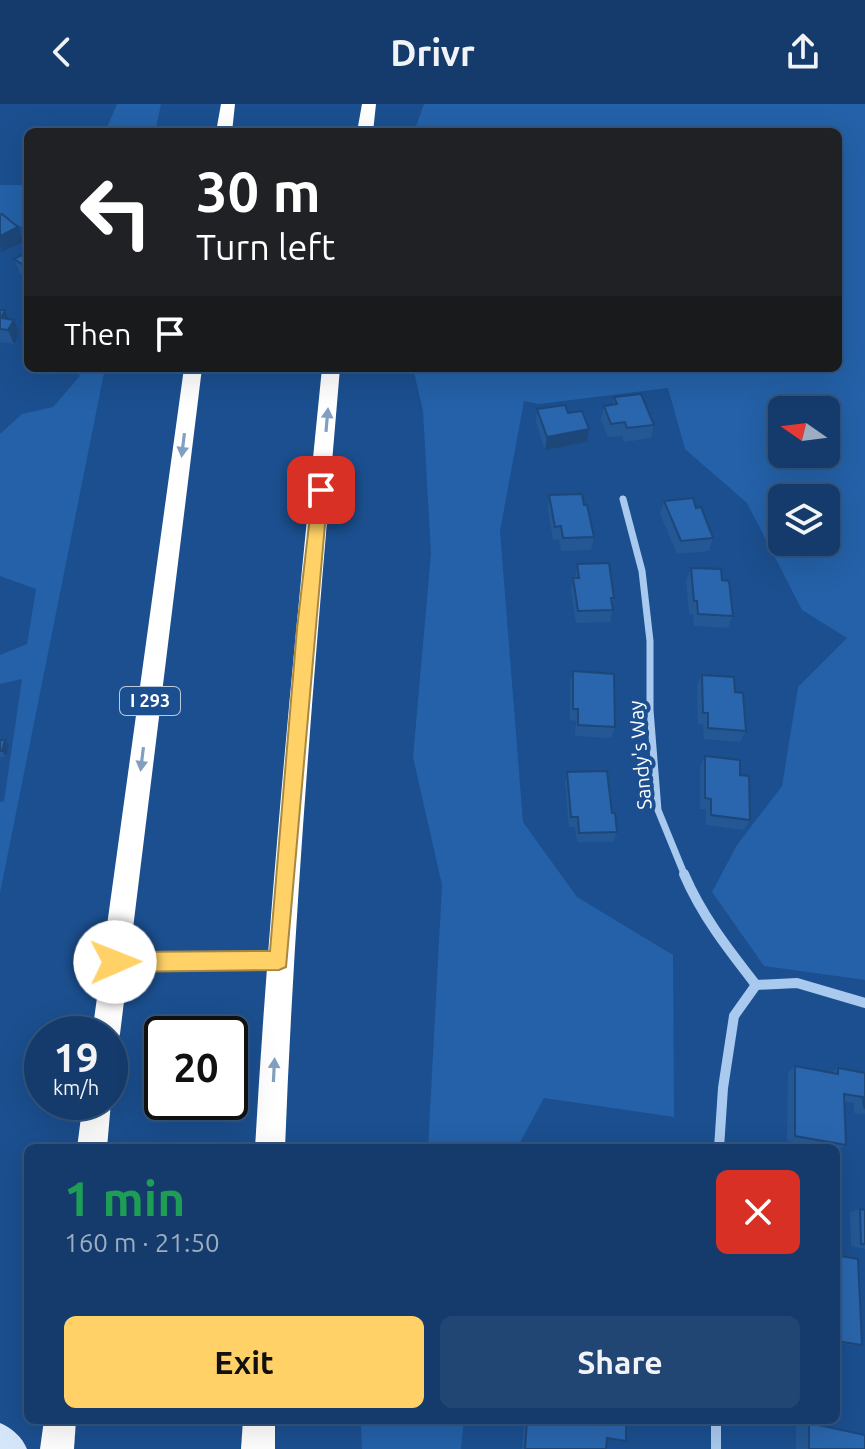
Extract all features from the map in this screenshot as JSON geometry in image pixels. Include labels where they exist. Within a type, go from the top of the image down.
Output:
[{"type":"highway","points":[[225,128],[228,104]]},
{"type":"highway","points":[[366,128],[369,104]]},
{"type":"highway","name":"I 293","points":[[108,1016],[192,372]]},
{"type":"highway","points":[[270,1144],[279,960],[303,659],[331,372]]},
{"type":"highway","points":[[92,1144],[95,1120]]},
{"type":"highway","points":[[57,1449],[60,1424]]},
{"type":"highway","points":[[258,1449],[259,1424]]},
{"type":"street","name":"Sandy's Way","points":[[623,499],[642,571],[650,641],[650,710],[658,810],[696,902],[714,932],[756,985]]},
{"type":"street","points":[[719,1144],[723,1088],[734,1016],[756,985],[797,983],[865,1003]]},
{"type":"street","points":[[716,1424],[716,1449]]},
{"type":"street","points":[[0,1434],[16,1449]]},
{"type":"lane","points":[[115,962],[279,960]]},
{"type":"shaded area","points":[[117,104],[161,104],[156,128],[107,128]]},
{"type":"shaded area","points":[[424,104],[865,104],[865,980],[764,966],[712,892],[737,845],[782,786],[798,687],[847,638],[802,610],[774,556],[840,556],[840,484],[768,484],[768,544],[747,503],[685,449],[668,388],[539,404],[524,401],[500,531],[523,822],[577,897],[673,955],[674,1117],[544,1098],[519,1144],[428,1144],[442,885],[413,757],[431,553],[423,411],[414,372],[842,372],[842,128],[415,128]]},
{"type":"shaded area","points":[[0,185],[24,185],[24,228],[0,222]]},
{"type":"shaded area","points":[[78,372],[104,372],[0,893],[0,802],[4,801],[22,679],[0,684],[0,655],[27,644],[36,589],[0,576],[0,434],[22,414],[53,407],[80,376]]},
{"type":"shaded area","points":[[361,1424],[464,1424],[461,1449],[362,1449]]},
{"type":"building","points":[[0,215],[18,227],[0,236]]},
{"type":"building","points":[[24,254],[24,265],[14,259]]},
{"type":"building","points":[[0,310],[5,310],[1,318],[14,320],[8,330],[0,329]]},
{"type":"building","points":[[641,394],[654,425],[627,428],[625,422],[611,424],[604,406],[617,404],[614,397]]},
{"type":"building","points":[[565,405],[568,413],[582,411],[589,429],[547,437],[537,409]]},
{"type":"building","points":[[582,494],[594,537],[563,538],[561,526],[555,527],[549,495]]},
{"type":"building","points":[[693,498],[696,508],[701,507],[713,538],[681,541],[664,501]]},
{"type":"building","points":[[609,563],[613,610],[578,611],[573,578],[579,578],[577,564]]},
{"type":"building","points":[[691,568],[721,569],[722,580],[729,581],[733,616],[698,614]]},
{"type":"building","points":[[573,671],[614,674],[615,727],[578,725],[578,709],[573,709]]},
{"type":"building","points":[[702,675],[734,677],[735,692],[743,693],[746,731],[708,728],[708,713],[703,713]]},
{"type":"building","points":[[705,756],[740,760],[740,775],[749,776],[750,820],[711,815],[711,799],[705,798]]},
{"type":"building","points":[[607,771],[617,832],[579,833],[578,817],[571,817],[567,772]]},
{"type":"building","points":[[795,1066],[838,1074],[838,1068],[865,1073],[865,1108],[863,1097],[844,1094],[846,1145],[795,1136]]},
{"type":"building","points":[[860,1209],[865,1210],[865,1244],[861,1244]]},
{"type":"building","points":[[840,1256],[858,1259],[862,1345],[840,1342]]},
{"type":"building","points":[[527,1424],[626,1424],[626,1441],[607,1438],[606,1449],[525,1449]]},
{"type":"building","points":[[809,1424],[865,1435],[865,1449],[809,1449]]},
{"type":"route","points":[[115,962],[279,960],[306,629],[321,490]]}]
